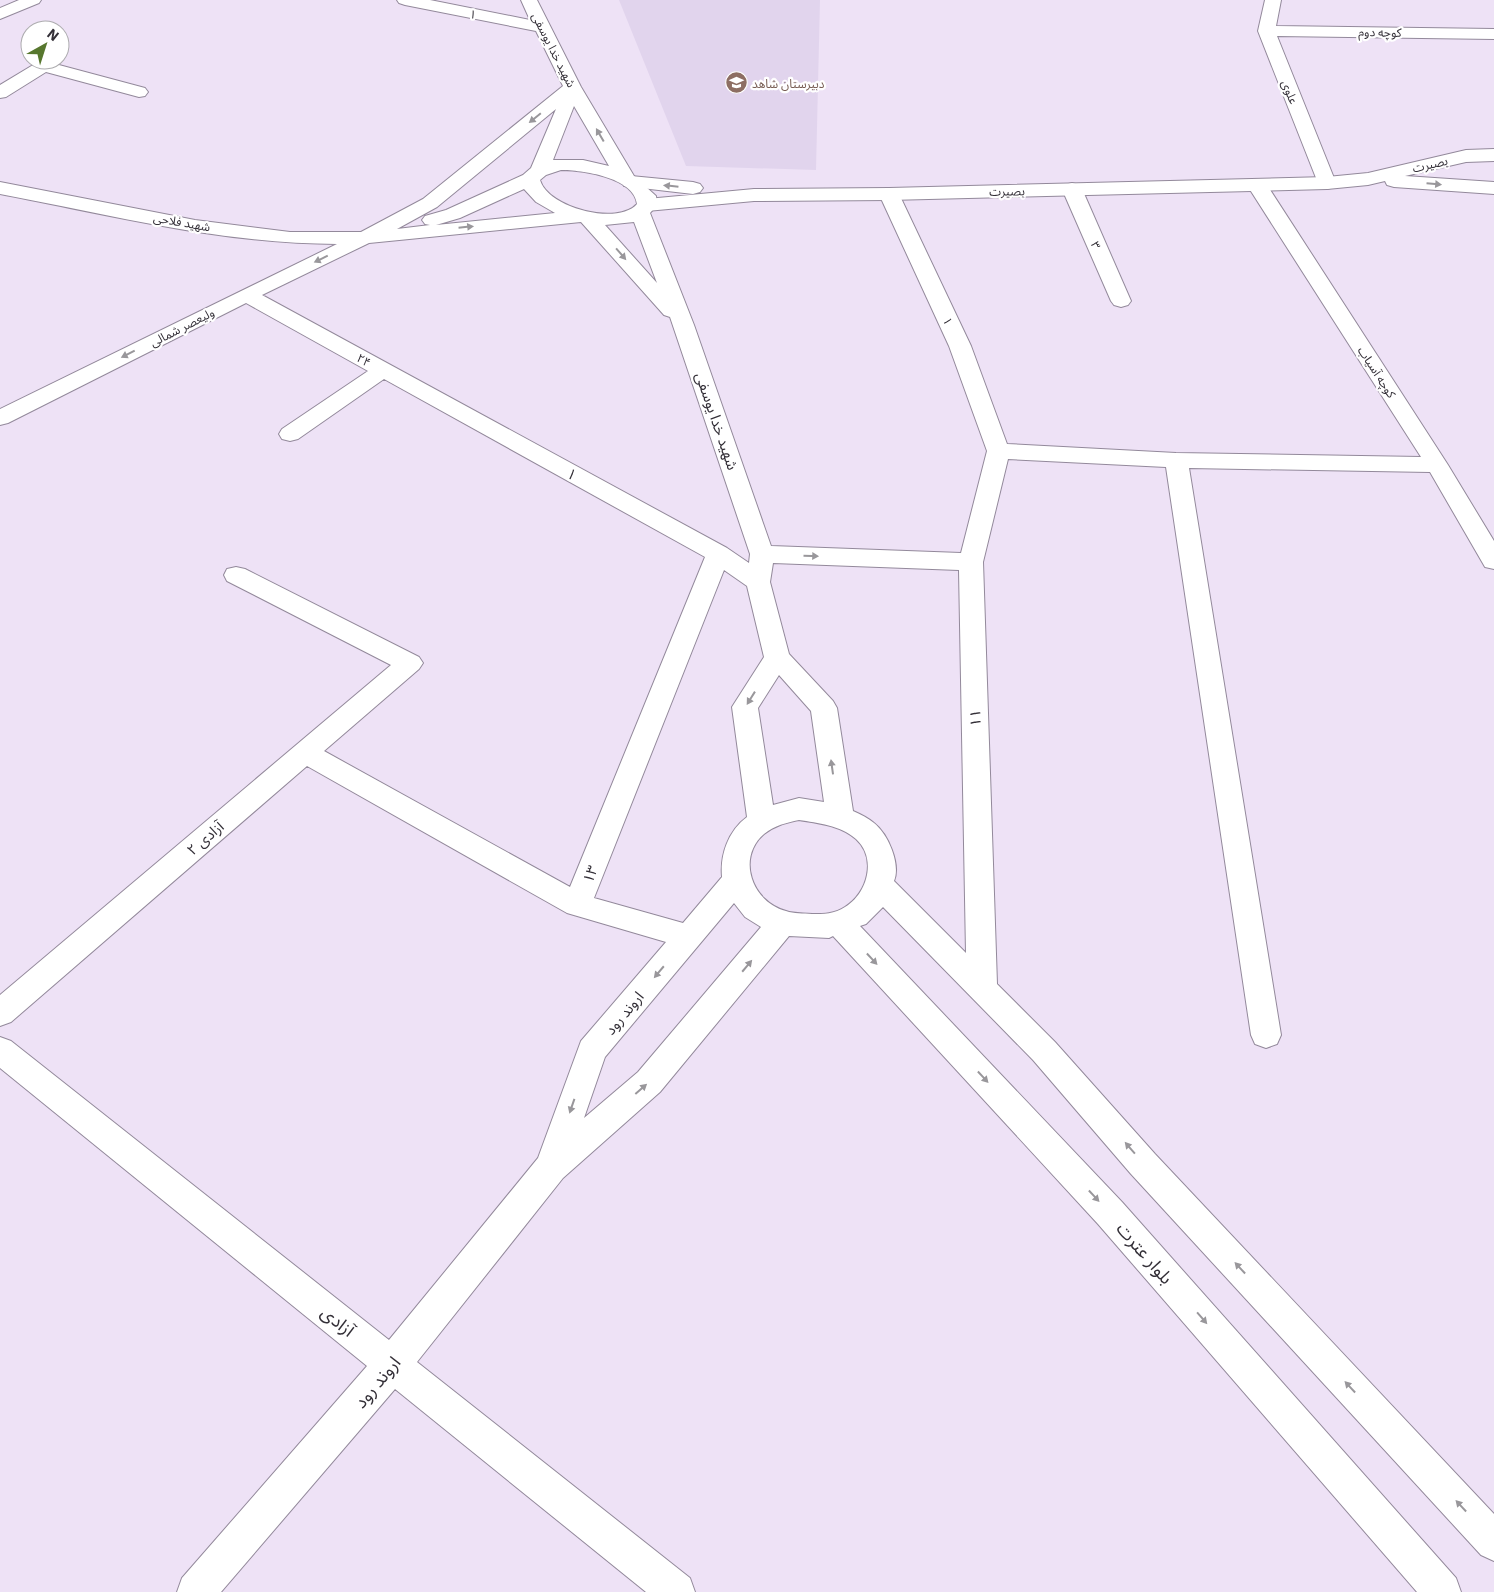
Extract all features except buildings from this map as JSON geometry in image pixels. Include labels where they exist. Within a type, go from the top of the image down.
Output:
[{"type":"street","points":[[0,14],[34,0]]},
{"type":"street","name":"۱","points":[[406,0],[541,28]]},
{"type":"street","name":"شهید خدا یوسفی","points":[[529,0],[541,28],[572,87],[628,180],[646,196],[643,209],[762,554],[758,582],[777,657],[824,708],[840,815]]},
{"type":"street","points":[[1266,31],[1273,0]]},
{"type":"street","name":"کوچه دوم","points":[[1266,31],[1494,34]]},
{"type":"street","name":"علوی","points":[[1266,31],[1327,183]]},
{"type":"street","points":[[0,94],[44,66],[139,92]]},
{"type":"street","points":[[572,87],[558,129],[534,175],[534,190],[548,202],[585,217]]},
{"type":"street","points":[[365,238],[430,203],[572,87]]},
{"type":"street","name":"بصیرت","points":[[365,238],[585,217],[628,217],[643,209],[754,195],[889,194],[1327,183],[1368,179],[1466,156],[1494,155]]},
{"type":"street","points":[[365,238],[453,214],[559,164],[599,168],[628,180],[754,195]]},
{"type":"street","name":"بصیرت","points":[[1368,179],[1494,188]]},
{"type":"street","name":"کوچه آسیاب","points":[[1258,185],[1437,465],[1494,561]]},
{"type":"street","name":"شهید فلاحی","points":[[0,188],[195,226],[290,238],[365,238]]},
{"type":"street","name":"۳","points":[[1072,189],[1121,301]]},
{"type":"street","name":"۱","points":[[889,194],[960,346],[998,452]]},
{"type":"street","name":"شهید خدا یوسفی","points":[[585,217],[684,325]]},
{"type":"street","name":"ولیعصر شمالی","points":[[0,418],[246,295],[365,238]]},
{"type":"street","name":"۲۴","points":[[246,295],[383,370],[290,434]]},
{"type":"street","name":"۱","points":[[383,370],[718,554],[758,582]]},
{"type":"street","points":[[998,452],[1176,460],[1437,465]]},
{"type":"street","name":"۱۱","points":[[982,988],[971,562],[998,452]]},
{"type":"street","points":[[1176,460],[1266,1035]]},
{"type":"street","name":"۱۳","points":[[577,905],[718,554]]},
{"type":"street","points":[[762,554],[971,562]]},
{"type":"street","name":"آزادی ۲","points":[[0,1013],[410,663],[236,575]]},
{"type":"street","points":[[761,821],[745,707],[777,657]]},
{"type":"street","points":[[305,753],[577,905],[689,937]]},
{"type":"street","points":[[799,809],[820,810],[840,815],[857,824],[872,837],[880,852],[884,869],[881,886],[872,901],[858,914],[839,923],[820,927],[801,927],[782,923],[761,913],[746,898],[736,881],[734,864],[738,848],[747,833],[761,821],[779,813],[799,809]]},
{"type":"street","name":"اروند رود","points":[[551,1167],[592,1050],[736,881]]},
{"type":"street","points":[[881,886],[1044,1051],[1150,1171],[1494,1542]]},
{"type":"street","name":"اروند رود","points":[[196,1592],[392,1365],[551,1167],[649,1082],[782,923]]},
{"type":"street","name":"بلوار عترت","points":[[839,923],[1110,1213],[1442,1592]]},
{"type":"street","name":"آزادی","points":[[0,1050],[676,1592]]},
{"type":"shaded area","name":"دبیرستان شاهد","points":[[619,0],[820,0],[816,170],[686,166]]},
{"type":"place","name":"دبیرستان شاهد","points":[[736,83]]}]
